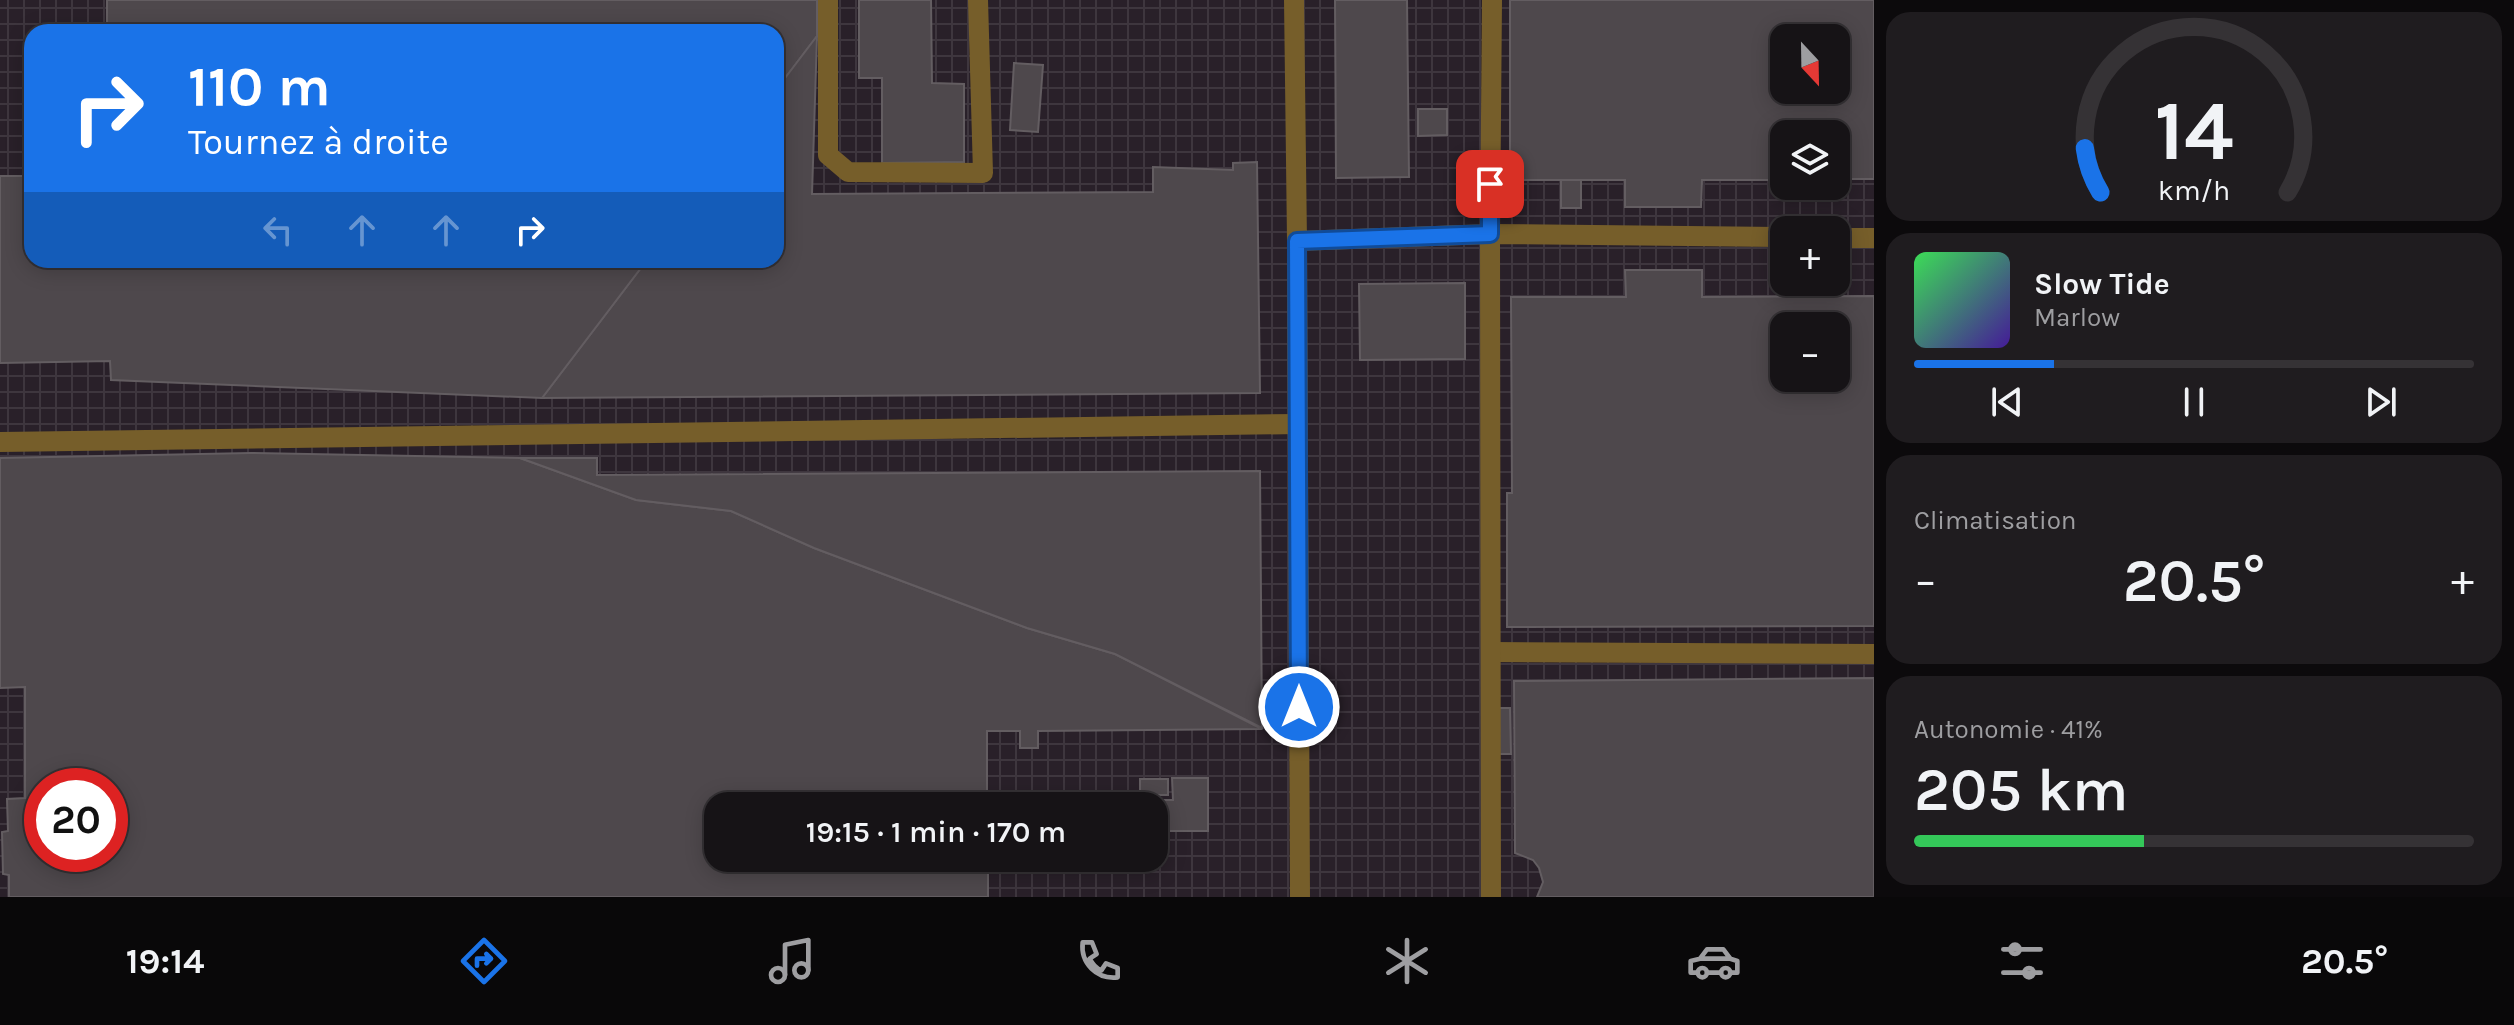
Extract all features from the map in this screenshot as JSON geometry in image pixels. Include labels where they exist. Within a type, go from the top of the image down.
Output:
[{"type":"lane","points":[[828,0],[828,155],[835,164],[848,172],[983,173],[978,0]]},
{"type":"lane","points":[[1294,0],[1300,897]]},
{"type":"lane","points":[[1491,897],[1492,0]]},
{"type":"lane","points":[[1297,241],[1490,234],[1770,237]]},
{"type":"lane","points":[[1850,238],[1874,238]]},
{"type":"lane","points":[[0,442],[1297,424]]},
{"type":"lane","points":[[1491,652],[1874,654]]},
{"type":"shaded area","points":[[0,0],[1874,0],[1874,897],[0,897]]},
{"type":"building","points":[[107,0],[817,0],[817,36],[784,79],[784,24],[107,24]]},
{"type":"building","points":[[859,0],[931,0],[932,83],[964,84],[964,162],[882,163],[882,78],[859,78]]},
{"type":"building","points":[[1335,0],[1407,0],[1409,177],[1336,178]]},
{"type":"building","points":[[1510,0],[1874,0],[1874,179],[1850,179],[1850,120],[1770,120],[1770,180],[1702,180],[1701,207],[1625,207],[1625,180],[1510,180]]},
{"type":"building","points":[[817,36],[812,194],[1153,192],[1153,167],[1233,170],[1233,163],[1257,162],[1260,393],[542,398],[641,268],[784,268],[784,79]]},
{"type":"building","points":[[1014,63],[1043,65],[1038,132],[1010,130]]},
{"type":"building","points":[[1418,109],[1447,109],[1447,135],[1418,136]]},
{"type":"building","points":[[0,176],[24,176],[24,268],[641,268],[542,398],[111,380],[110,361],[0,363]]},
{"type":"building","points":[[1561,180],[1581,180],[1581,208],[1561,208]]},
{"type":"building","points":[[1625,270],[1702,270],[1702,297],[1874,296],[1874,626],[1507,627],[1507,493],[1512,493],[1511,297],[1626,297]]},
{"type":"building","points":[[1465,283],[1465,359],[1360,360],[1359,284]]},
{"type":"building","points":[[251,453],[520,458],[636,500],[731,511],[814,548],[1027,628],[1115,654],[1262,729],[1038,731],[1038,748],[1020,748],[1020,731],[987,731],[987,792],[704,792],[704,872],[988,872],[988,897],[9,897],[9,875],[3,874],[2,832],[8,831],[7,799],[24,798],[24,872],[128,872],[128,768],[25,768],[25,687],[0,688],[0,458]]},
{"type":"building","points":[[520,458],[597,458],[597,475],[1260,471],[1262,728],[1115,654],[1027,628],[814,548],[731,511],[636,500]]},
{"type":"building","points":[[1874,678],[1874,897],[1537,897],[1543,882],[1539,868],[1533,860],[1515,853],[1514,681]]},
{"type":"building","points":[[1498,708],[1510,708],[1511,754],[1499,754]]},
{"type":"building","points":[[1172,778],[1208,778],[1208,831],[1168,831],[1168,800],[1173,800]]},
{"type":"building","points":[[1140,779],[1168,779],[1168,792],[1140,792]]},
{"type":"route","points":[[1299,707],[1297,241],[1490,234],[1490,184]]}]
